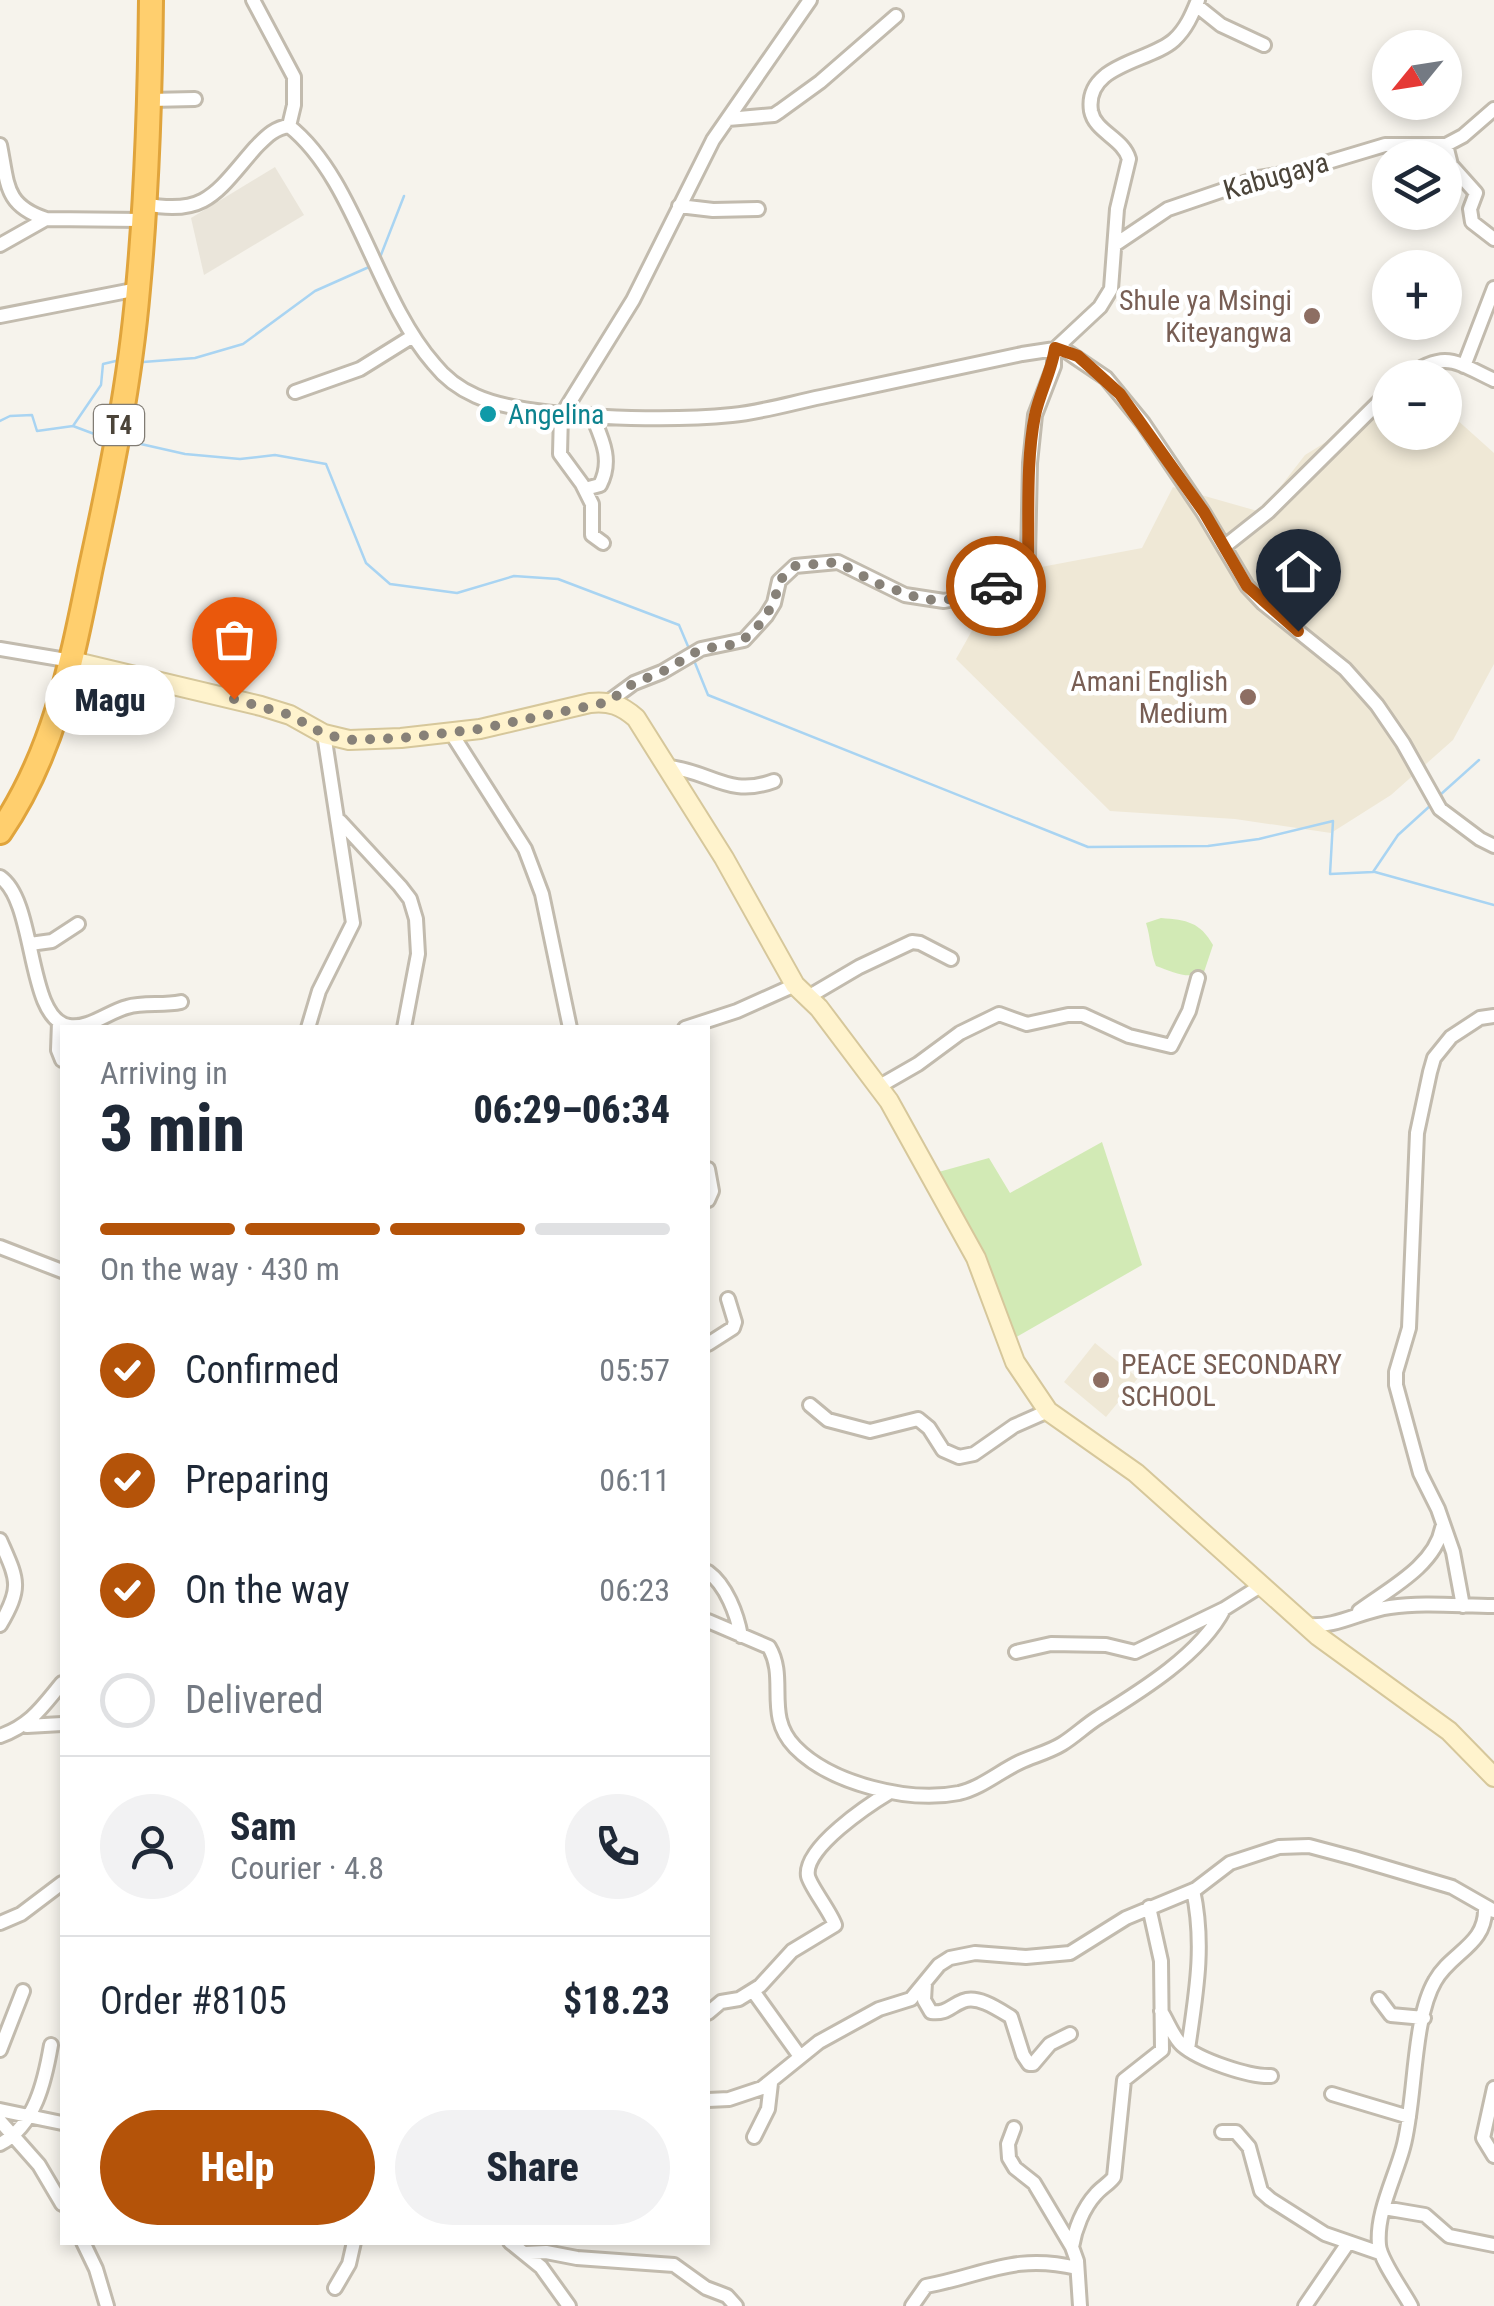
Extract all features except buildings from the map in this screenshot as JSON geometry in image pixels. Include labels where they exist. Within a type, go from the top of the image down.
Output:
[{"type":"highway","name":"T4","points":[[0,832],[43,754],[72,661],[113,460],[138,288],[150,100],[151,0]]},
{"type":"street","points":[[253,0],[294,77],[289,126]]},
{"type":"street","points":[[602,544],[592,535],[594,516],[586,489],[560,454],[562,413],[627,312],[728,118],[810,0]]},
{"type":"street","points":[[0,649],[72,661],[261,706],[290,715],[324,734],[348,740],[374,739],[480,729],[608,702],[634,683],[701,649],[744,640],[774,603],[779,581],[795,566],[838,562],[905,595],[944,601],[975,595],[1018,571],[1028,558],[1035,415],[1054,366],[1054,349],[1107,297],[1114,277],[1117,209],[1129,159],[1120,143],[1095,121],[1094,96],[1108,73],[1157,52],[1174,40],[1187,25],[1197,2],[1220,25],[1264,45]]},
{"type":"street","points":[[728,118],[774,115],[820,82],[896,16]]},
{"type":"street","points":[[150,100],[195,99]]},
{"type":"street","points":[[1456,140],[1494,109]]},
{"type":"street","points":[[0,145],[14,199],[25,212],[46,218],[143,212],[194,206],[219,188],[267,136],[289,126]]},
{"type":"street","points":[[289,126],[323,164],[413,336],[454,384],[492,402],[592,415],[732,415],[1054,349],[1078,356],[1120,394],[1225,546],[1247,586],[1345,669],[1377,705],[1440,810],[1494,846]]},
{"type":"street","name":"Kabugaya","points":[[1116,244],[1168,209],[1259,178],[1295,172],[1372,149]]},
{"type":"street","points":[[1462,177],[1476,193],[1469,217],[1494,239]]},
{"type":"street","points":[[680,206],[758,209]]},
{"type":"street","points":[[0,245],[46,218]]},
{"type":"street","points":[[0,316],[138,288]]},
{"type":"street","points":[[1494,288],[1464,366],[1494,380]]},
{"type":"street","points":[[295,392],[360,369],[413,336]]},
{"type":"street","points":[[1225,546],[1268,512],[1372,410]]},
{"type":"street","points":[[586,489],[600,485],[606,468],[605,446],[592,415]]},
{"type":"street","points":[[608,702],[636,718],[802,991],[878,1087],[909,1134],[976,1258],[1015,1362],[1048,1411],[1136,1473],[1306,1626],[1448,1732],[1494,1777]]},
{"type":"street","points":[[450,731],[526,849],[542,894],[569,1025]]},
{"type":"street","points":[[311,1025],[319,991],[353,923],[324,734]]},
{"type":"street","points":[[668,767],[694,771],[747,789],[774,782]]},
{"type":"street","points":[[340,821],[410,899],[416,919],[418,954],[405,1025]]},
{"type":"street","points":[[0,877],[7,882],[18,905],[40,990],[50,1013],[67,1025]]},
{"type":"street","points":[[30,944],[52,941],[78,924]]},
{"type":"street","points":[[694,1025],[802,991],[912,942],[950,959]]},
{"type":"street","points":[[878,1087],[971,1026],[999,1014],[1027,1024],[1068,1014],[1083,1015],[1130,1036],[1171,1046],[1189,1012],[1198,978]]},
{"type":"street","points":[[77,1025],[132,1005],[181,1002]]},
{"type":"street","points":[[1463,1606],[1456,1566],[1438,1509],[1420,1473],[1396,1385],[1396,1372],[1409,1328],[1417,1134],[1430,1072],[1442,1046],[1468,1024],[1494,1016]]},
{"type":"street","points":[[59,1022],[60,1055]]},
{"type":"street","points":[[0,1247],[60,1270]]},
{"type":"street","points":[[710,1343],[733,1328],[728,1299]]},
{"type":"street","points":[[810,1405],[828,1420],[870,1431],[918,1419],[942,1450],[959,1458],[974,1454],[1014,1426],[1048,1411]]},
{"type":"street","points":[[1306,1626],[1330,1626],[1352,1616],[1430,1554],[1438,1544],[1442,1528]]},
{"type":"street","points":[[0,1540],[18,1582],[13,1603],[0,1625]]},
{"type":"street","points":[[1430,1554],[1456,1566]]},
{"type":"street","points":[[710,1573],[728,1600],[741,1636]]},
{"type":"street","points":[[1016,1652],[1051,1644],[1106,1645],[1135,1652],[1224,1610],[1262,1584]]},
{"type":"street","points":[[1352,1616],[1405,1605],[1494,1606]]},
{"type":"street","points":[[710,1623],[764,1642],[774,1655],[776,1709],[786,1737],[829,1772],[890,1792],[956,1794],[976,1788],[1018,1763],[1058,1746],[1121,1704],[1212,1632],[1224,1610]]},
{"type":"street","points":[[25,1726],[60,1686]]},
{"type":"street","points":[[0,1736],[25,1726],[60,1724]]},
{"type":"street","points":[[710,2011],[721,2002],[732,2002],[753,1991],[792,1951],[835,1925],[808,1877],[810,1867],[831,1836],[862,1808],[890,1792]]},
{"type":"street","points":[[710,2100],[750,2094],[770,2083],[799,2056],[880,2009],[911,1998],[939,1964],[962,1954],[1026,1957],[1070,1953],[1112,1924],[1193,1890],[1235,1860],[1279,1847],[1308,1846],[1452,1887],[1489,1909],[1472,1945],[1445,1967],[1433,1983],[1404,2144],[1379,2232],[1380,2253],[1411,2306]]},
{"type":"street","points":[[0,1922],[21,1914],[60,1885]]},
{"type":"street","points":[[1188,2049],[1201,1962],[1193,1890]]},
{"type":"street","points":[[1072,2247],[1087,2207],[1098,2190],[1114,2177],[1124,2080],[1162,2050],[1160,1953],[1149,1907]]},
{"type":"street","points":[[926,1981],[924,2000],[932,2012],[942,2014],[958,2002],[972,1999],[1011,2017],[1022,2055],[1029,2064],[1050,2044],[1070,2034]]},
{"type":"street","points":[[753,1991],[799,2056]]},
{"type":"street","points":[[0,2050],[23,1992]]},
{"type":"street","points":[[1380,1999],[1391,2015],[1424,2018]]},
{"type":"street","points":[[1160,2009],[1179,2042],[1188,2049],[1242,2072],[1271,2076]]},
{"type":"street","points":[[6,2141],[38,2098],[51,2045]]},
{"type":"street","points":[[754,2137],[768,2108],[770,2083]]},
{"type":"street","points":[[1494,2088],[1483,2138],[1494,2156]]},
{"type":"street","points":[[1332,2094],[1409,2117]]},
{"type":"street","points":[[0,2110],[60,2123]]},
{"type":"street","points":[[0,2121],[6,2141],[46,2174],[60,2200]]},
{"type":"street","points":[[1014,2128],[1008,2144],[1012,2164],[1034,2183],[1072,2247],[1080,2306]]},
{"type":"street","points":[[1222,2132],[1236,2132],[1243,2138],[1261,2190],[1270,2199],[1325,2234],[1380,2253]]},
{"type":"street","points":[[1384,2208],[1425,2215],[1452,2237],[1494,2245]]},
{"type":"street","points":[[1306,2306],[1352,2244],[1379,2232]]},
{"type":"street","points":[[84,2245],[107,2306]]},
{"type":"street","points":[[335,2288],[349,2264],[353,2245]]},
{"type":"street","points":[[514,2245],[549,2275],[569,2306]]},
{"type":"street","points":[[526,2253],[674,2265],[706,2288],[727,2296],[736,2306]]},
{"type":"street","points":[[912,2306],[926,2286],[981,2270],[1033,2260],[1077,2268]]},
{"type":"shaded area","points":[[275,167],[304,215],[204,275],[191,218]]},
{"type":"shaded area","points":[[1372,413],[1372,450],[1462,450],[1462,424],[1494,453],[1494,664],[1453,740],[1391,795],[1331,833],[1235,819],[1110,811],[956,659],[1004,574],[1142,548],[1173,487],[1261,512],[1305,455]]},
{"type":"shaded area","name":"PEACE SECONDARY SCHOOL","points":[[1095,1343],[1138,1378],[1106,1417],[1064,1382]]},
{"type":"green space","points":[[1161,918],[1192,924],[1208,937],[1213,945],[1204,972],[1186,975],[1156,966],[1146,923]]},
{"type":"green space","points":[[1102,1142],[1142,1265],[1013,1339],[935,1173],[989,1158],[1010,1193]]},
{"type":"waterway","points":[[379,260],[404,196]]},
{"type":"waterway","points":[[143,362],[195,358],[243,344],[315,291],[369,267]]},
{"type":"waterway","points":[[73,426],[101,385],[103,364],[120,360]]},
{"type":"waterway","points":[[0,421],[10,416],[32,415],[37,431],[73,426],[105,438]]},
{"type":"waterway","points":[[132,442],[185,454],[240,459],[275,455],[326,464],[366,563],[390,584],[457,593],[514,576],[558,579],[679,625],[690,651]]},
{"type":"waterway","points":[[693,658],[708,695],[1088,847],[1208,846],[1259,839],[1333,821],[1330,874],[1373,872],[1398,835],[1431,805]]},
{"type":"waterway","points":[[1440,795],[1479,760]]},
{"type":"waterway","points":[[1375,872],[1494,905]]},
{"type":"way so far","points":[[234,699],[290,715],[324,734],[348,740],[480,729],[608,702],[634,683],[701,649],[744,640],[774,603],[779,581],[795,566],[838,562],[876,583],[924,600],[959,599],[996,586]]},
{"type":"place","name":"Shule ya Msingi Kiteyangwa","points":[[1312,316]]},
{"type":"place","name":"Angelina","points":[[488,414]]},
{"type":"place","name":"Amani English Medium","points":[[1248,697]]},
{"type":"place","name":"Magu","points":[[234,699]]},
{"type":"place","name":"PEACE SECONDARY SCHOOL","points":[[1101,1380]]},
{"type":"route","points":[[996,586],[1025,565],[1028,558],[1035,415],[1054,366],[1055,348],[1078,356],[1120,394],[1204,512],[1247,586],[1298,631]]}]
